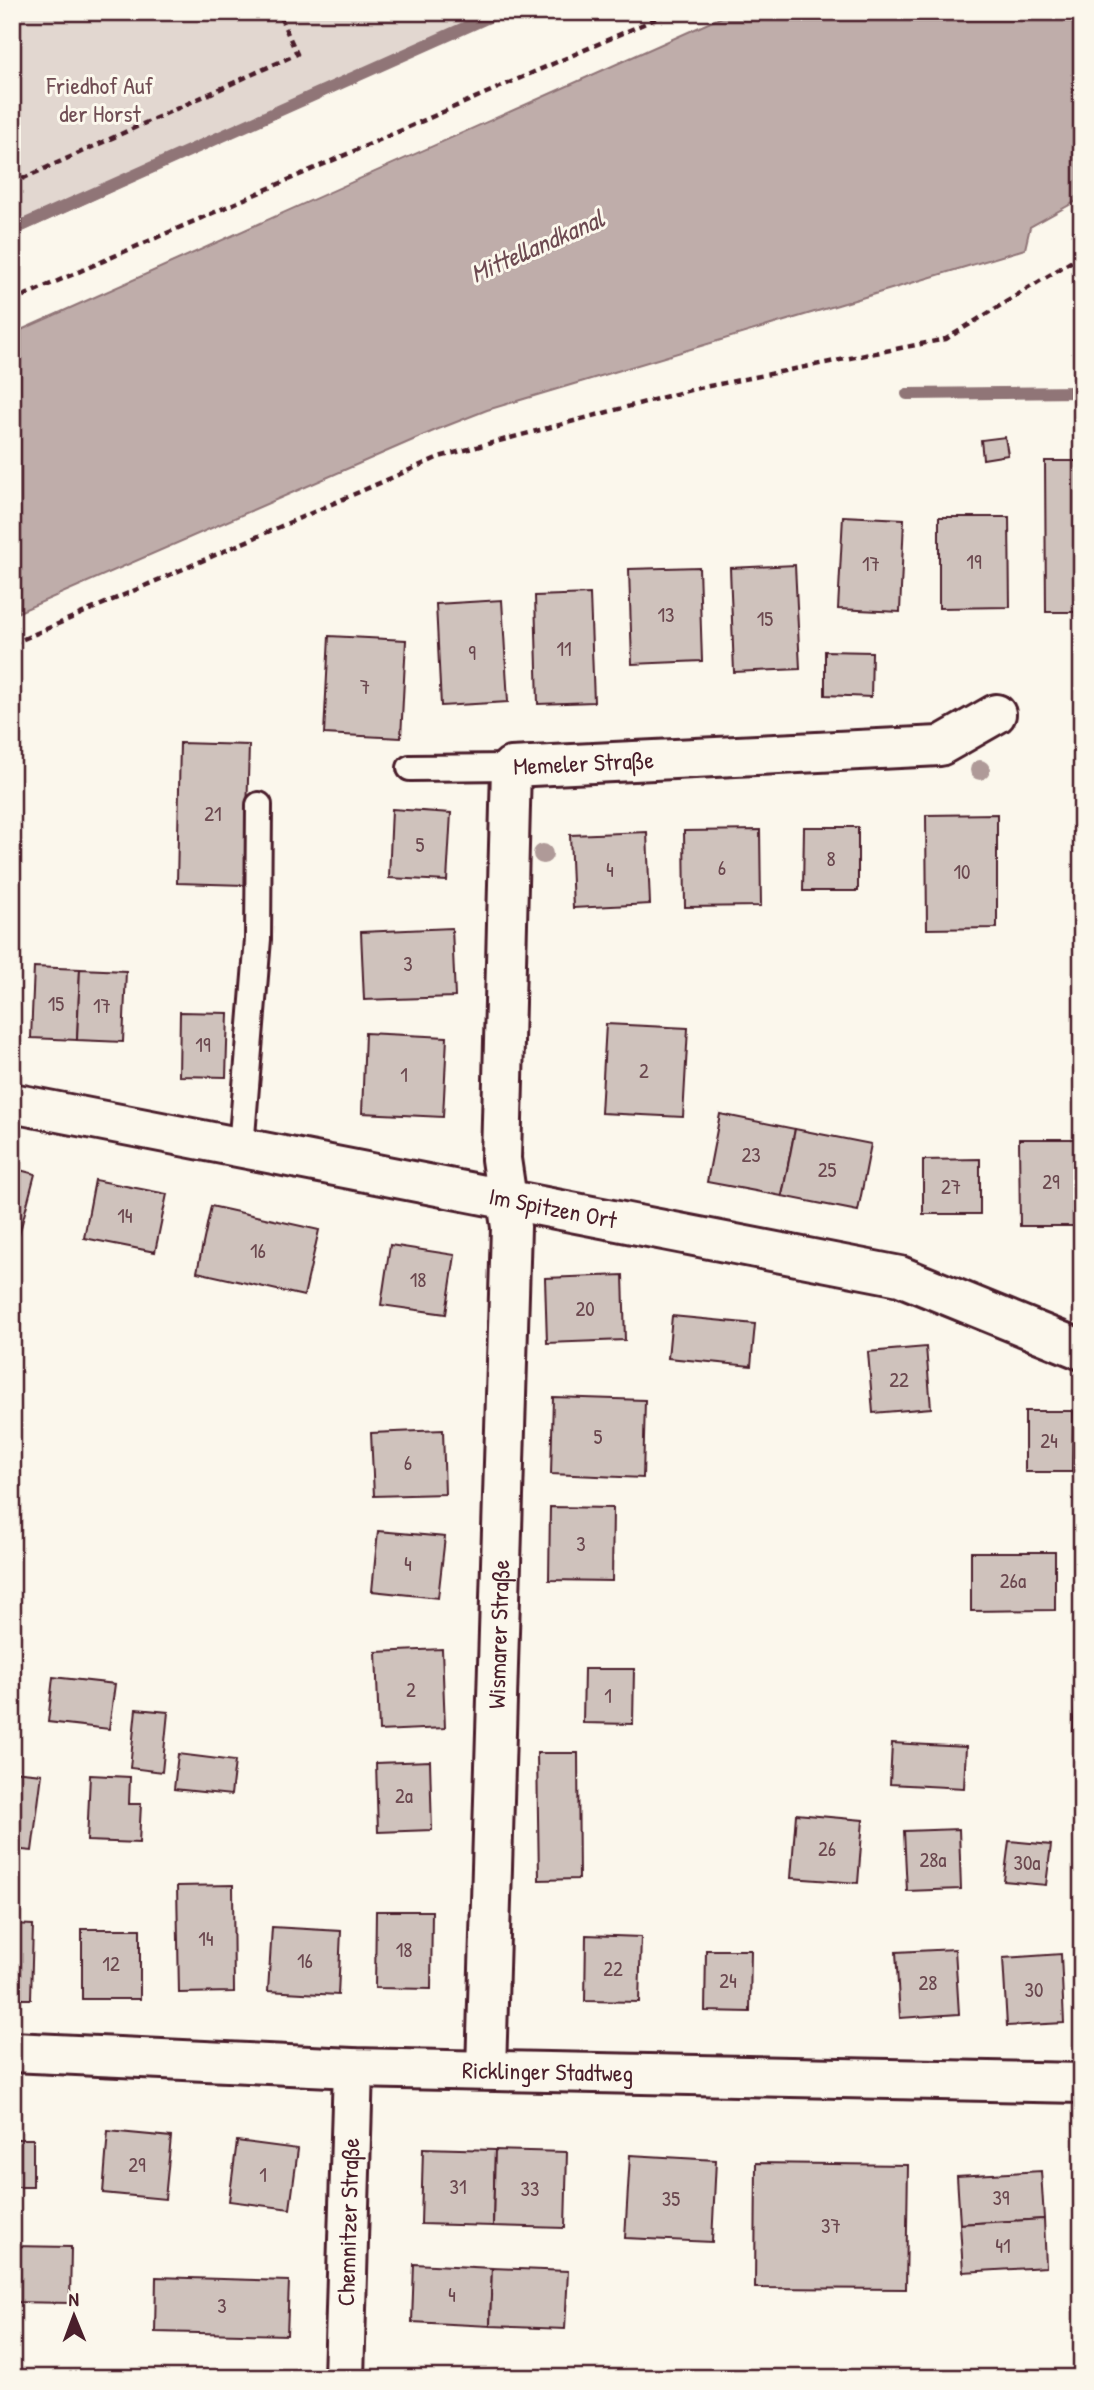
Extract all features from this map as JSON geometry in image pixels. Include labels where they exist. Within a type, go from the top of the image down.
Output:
[{"type":"street","name":"Memeler Straße","points":[[506,1199],[501,1159],[511,767],[940,746],[996,714]]},
{"type":"street","name":"Im Spitzen Ort","points":[[12,1103],[900,1276],[1082,1350]]},
{"type":"street","name":"Wismarer Straße","points":[[486,2070],[511,1227],[506,1199]]},
{"type":"street","name":"Ricklinger Stadtweg","points":[[12,2052],[353,2068],[1082,2083]]},
{"type":"street","name":"Chemnitzer Straße","points":[[344,2378],[353,2068]]},
{"type":"lane","points":[[410,768],[511,767]]},
{"type":"lane","points":[[241,1148],[248,1035],[258,939],[259,805]]},
{"type":"path","points":[[12,183],[297,54],[278,12]]},
{"type":"path","points":[[12,301],[671,12]]},
{"type":"path","points":[[12,644],[439,457],[694,388],[946,339],[1082,255]]},
{"type":"green space","name":"Friedhof Auf der Horst","points":[[12,12],[504,12],[12,236]]},
{"type":"water","name":"Mittellandkanal","points":[[733,12],[1082,12],[1082,198],[1030,227],[1025,249],[487,410],[12,615],[12,334]]},
{"type":"building","points":[[1005,437],[1008,455],[983,459],[981,440]]},
{"type":"building","points":[[1045,461],[1082,461],[1082,612],[1046,612]]},
{"type":"building","points":[[843,516],[904,519],[900,612],[838,609]]},
{"type":"building","points":[[939,517],[1009,517],[1010,607],[939,608]]},
{"type":"building","points":[[795,565],[800,669],[734,672],[730,568]]},
{"type":"building","points":[[699,567],[702,661],[632,664],[629,569]]},
{"type":"building","points":[[590,594],[594,702],[538,704],[535,596]]},
{"type":"building","points":[[502,600],[508,702],[441,706],[436,604]]},
{"type":"building","points":[[329,636],[406,640],[401,738],[324,734]]},
{"type":"building","points":[[825,651],[872,652],[871,697],[825,695]]},
{"type":"building","points":[[180,743],[249,745],[245,885],[177,883]]},
{"type":"building","points":[[392,809],[451,813],[447,881],[389,878]]},
{"type":"building","points":[[997,814],[997,928],[927,929],[926,815]]},
{"type":"building","points":[[804,827],[858,827],[858,891],[803,891]]},
{"type":"building","points":[[760,830],[761,906],[685,907],[684,831]]},
{"type":"building","points":[[647,832],[650,904],[573,908],[570,835]]},
{"type":"building","points":[[452,928],[455,997],[364,1000],[361,932]]},
{"type":"building","points":[[34,967],[80,969],[77,1040],[31,1038]]},
{"type":"building","points":[[80,969],[126,971],[123,1042],[77,1040]]},
{"type":"building","points":[[180,1012],[228,1013],[226,1077],[179,1076]]},
{"type":"building","points":[[606,1024],[688,1028],[683,1117],[601,1113]]},
{"type":"building","points":[[365,1033],[447,1037],[443,1117],[362,1113]]},
{"type":"building","points":[[720,1114],[795,1129],[782,1196],[707,1182]]},
{"type":"building","points":[[795,1129],[871,1144],[858,1211],[782,1196]]},
{"type":"building","points":[[1019,1139],[1082,1139],[1082,1226],[1020,1226]]},
{"type":"building","points":[[980,1159],[980,1214],[923,1214],[923,1160]]},
{"type":"building","points":[[12,1168],[35,1174],[19,1235],[12,1233]]},
{"type":"building","points":[[95,1180],[167,1194],[155,1252],[84,1238]]},
{"type":"building","points":[[211,1206],[319,1230],[304,1296],[197,1272]]},
{"type":"building","points":[[390,1245],[455,1255],[446,1314],[381,1305]]},
{"type":"building","points":[[623,1275],[625,1340],[547,1343],[545,1278]]},
{"type":"building","points":[[672,1316],[755,1324],[751,1366],[668,1358]]},
{"type":"building","points":[[926,1347],[931,1408],[873,1413],[868,1352]]},
{"type":"building","points":[[553,1397],[645,1400],[643,1478],[551,1474]]},
{"type":"building","points":[[1025,1411],[1073,1411],[1072,1472],[1025,1472]]},
{"type":"building","points":[[443,1430],[445,1494],[374,1496],[371,1433]]},
{"type":"building","points":[[550,1507],[613,1508],[612,1581],[549,1580]]},
{"type":"building","points":[[378,1531],[445,1537],[438,1598],[372,1591]]},
{"type":"building","points":[[971,1552],[1055,1552],[1055,1610],[971,1611]]},
{"type":"building","points":[[442,1649],[445,1728],[379,1731],[376,1652]]},
{"type":"building","points":[[1078,1668],[1082,1669],[1082,1732],[1073,1731]]},
{"type":"building","points":[[584,1669],[634,1669],[633,1724],[583,1723]]},
{"type":"building","points":[[53,1677],[115,1684],[109,1729],[48,1722]]},
{"type":"building","points":[[136,1709],[168,1712],[162,1772],[130,1768]]},
{"type":"building","points":[[892,1743],[966,1747],[964,1788],[890,1784]]},
{"type":"building","points":[[537,1753],[578,1753],[579,1879],[539,1880]]},
{"type":"building","points":[[178,1754],[235,1761],[231,1795],[174,1789]]},
{"type":"building","points":[[430,1761],[432,1830],[378,1832],[376,1763]]},
{"type":"building","points":[[12,1771],[42,1774],[32,1851],[12,1849]]},
{"type":"building","points":[[1082,1773],[1082,1871],[1079,1871]]},
{"type":"building","points":[[90,1775],[130,1777],[129,1804],[141,1804],[139,1843],[87,1841]]},
{"type":"building","points":[[796,1814],[863,1820],[858,1883],[791,1878]]},
{"type":"building","points":[[959,1829],[961,1889],[907,1891],[904,1831]]},
{"type":"building","points":[[1009,1841],[1051,1845],[1046,1885],[1004,1881]]},
{"type":"building","points":[[233,1885],[234,1992],[179,1993],[177,1886]]},
{"type":"building","points":[[376,1911],[432,1911],[431,1989],[375,1988]]},
{"type":"building","points":[[12,1924],[33,1925],[31,1999],[12,1999]]},
{"type":"building","points":[[272,1927],[341,1931],[338,1995],[268,1991]]},
{"type":"building","points":[[82,1929],[140,1929],[140,1999],[82,1999]]},
{"type":"building","points":[[586,1935],[641,1937],[639,2002],[585,2001]]},
{"type":"building","points":[[955,1949],[959,2014],[900,2018],[896,1952]]},
{"type":"building","points":[[706,1950],[751,1950],[750,2012],[705,2011]]},
{"type":"building","points":[[1061,1954],[1064,2023],[1007,2026],[1003,1958]]},
{"type":"building","points":[[108,2131],[171,2137],[165,2199],[103,2193]]},
{"type":"building","points":[[12,2139],[33,2139],[33,2187],[12,2187]]},
{"type":"building","points":[[237,2141],[298,2149],[290,2209],[229,2201]]},
{"type":"building","points":[[423,2148],[495,2150],[493,2226],[421,2224]]},
{"type":"building","points":[[495,2150],[567,2152],[565,2228],[493,2226]]},
{"type":"building","points":[[630,2155],[716,2160],[712,2242],[625,2238]]},
{"type":"building","points":[[756,2163],[908,2165],[906,2289],[755,2288]]},
{"type":"building","points":[[1041,2171],[1044,2219],[960,2224],[957,2176]]},
{"type":"building","points":[[1044,2219],[1046,2267],[963,2272],[960,2224]]},
{"type":"building","points":[[12,2246],[71,2247],[70,2303],[12,2302]]},
{"type":"building","points":[[414,2264],[492,2268],[490,2326],[412,2322]]},
{"type":"building","points":[[492,2268],[568,2271],[565,2329],[490,2326]]},
{"type":"building","points":[[156,2277],[289,2281],[287,2335],[155,2332]]},
{"type":"waterway","points":[[12,230],[500,12]]},
{"type":"waterway","points":[[907,394],[1082,392]]}]
